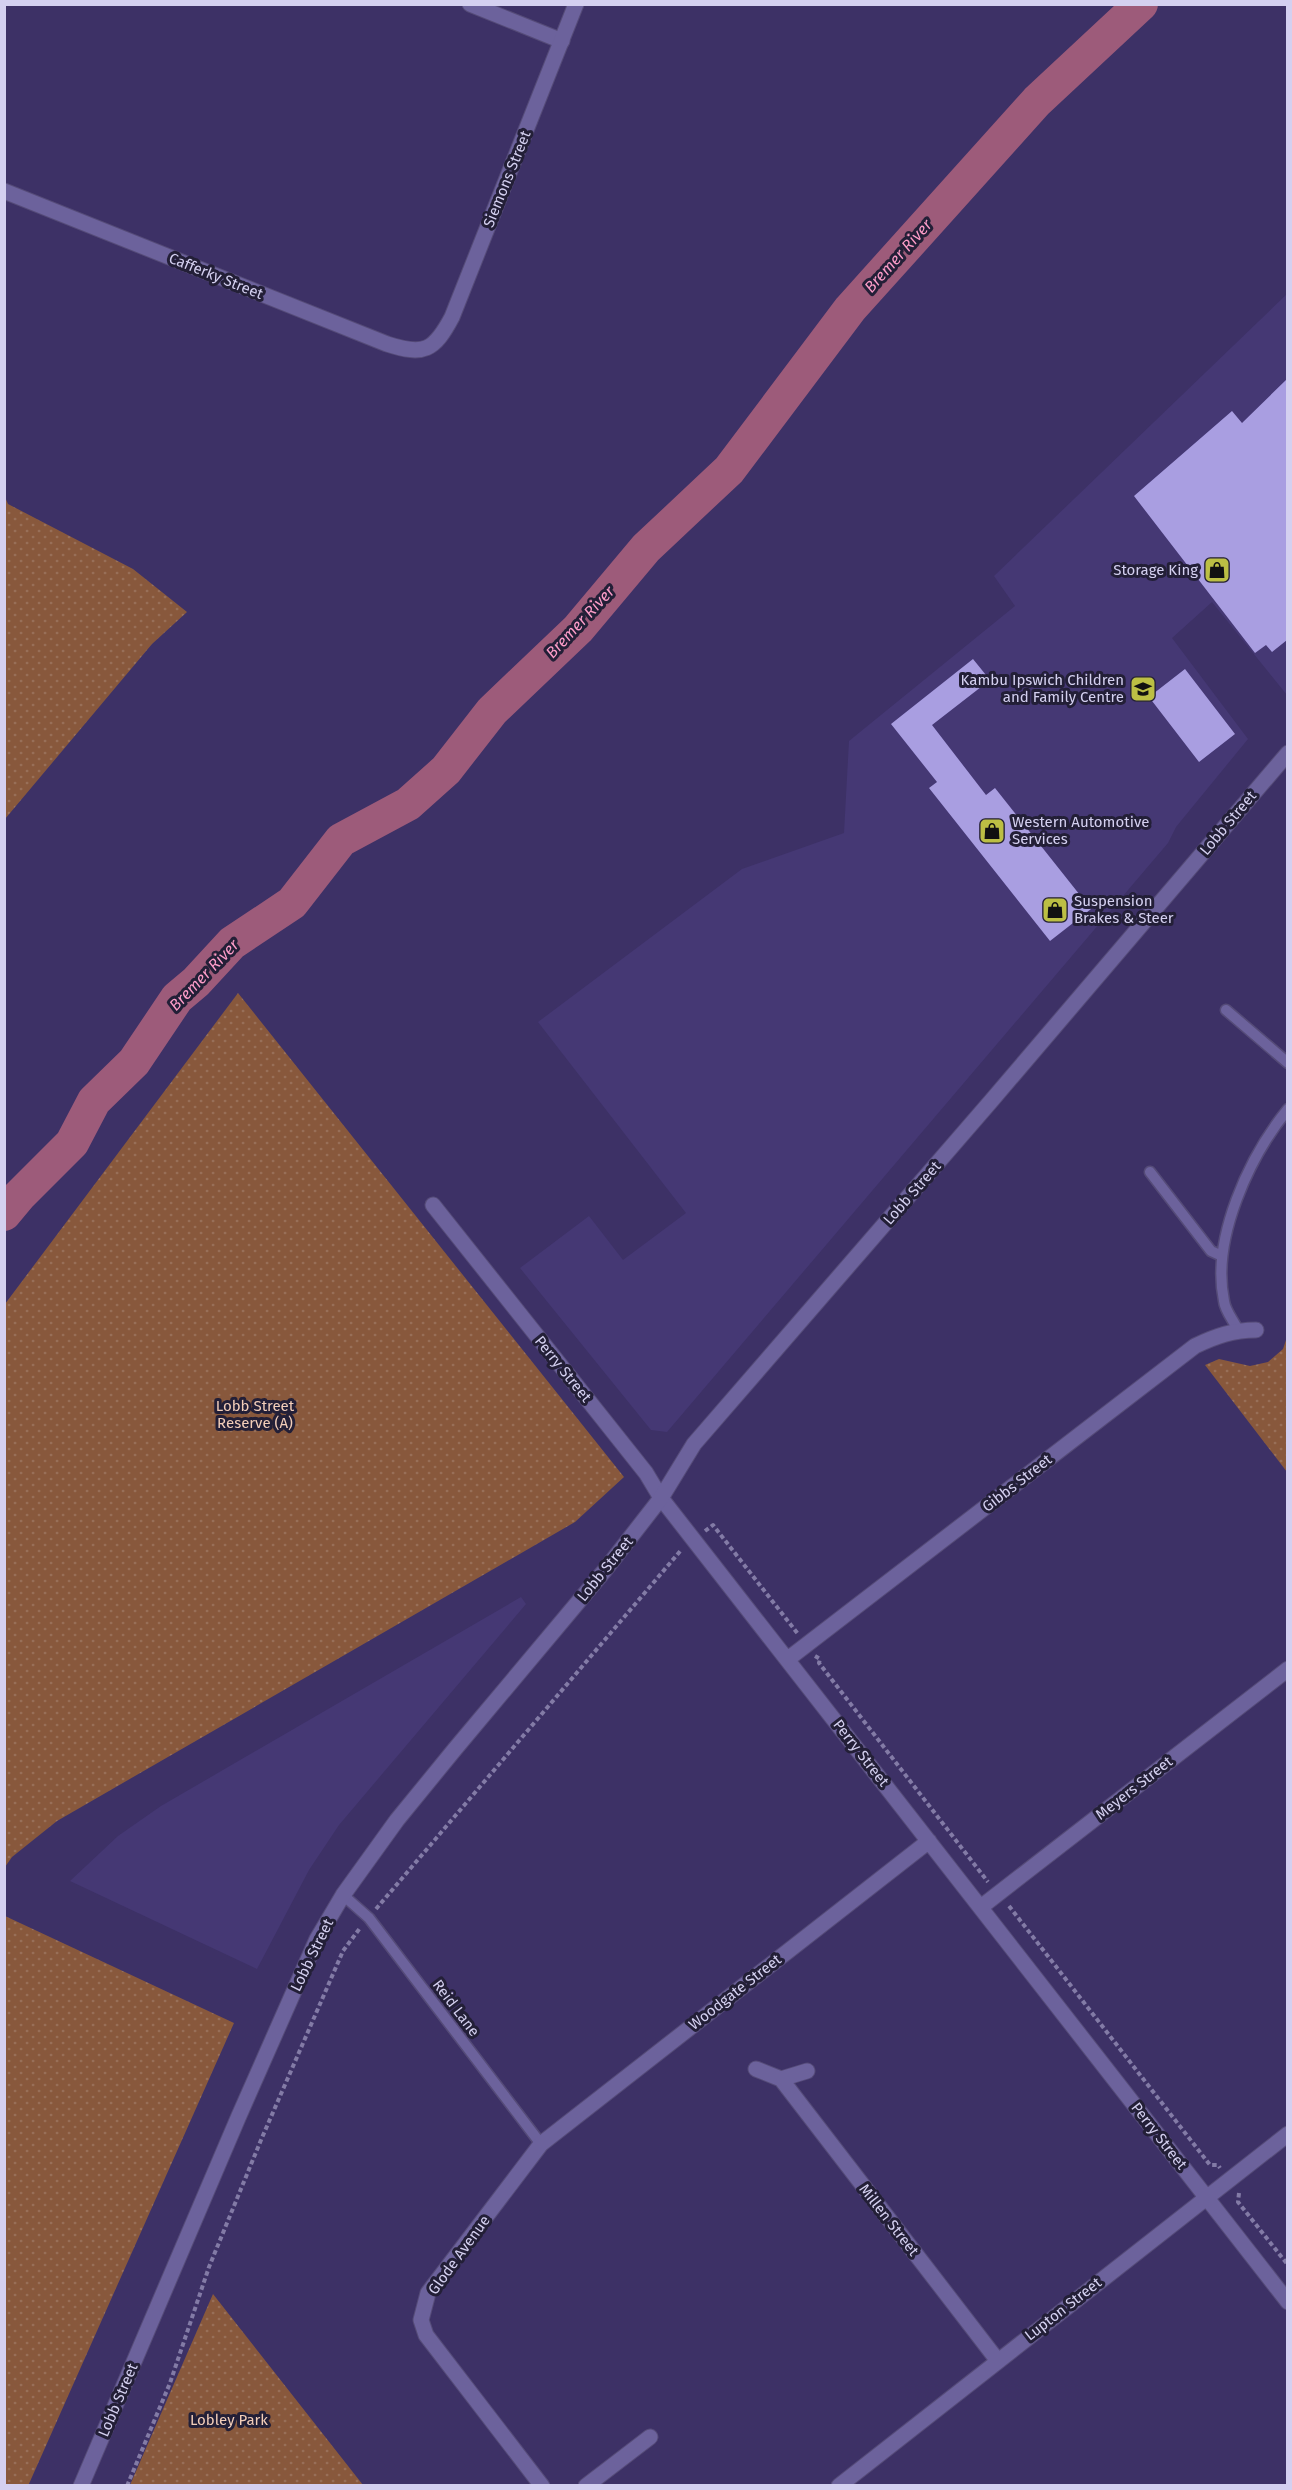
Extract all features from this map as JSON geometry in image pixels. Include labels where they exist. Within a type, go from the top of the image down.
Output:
[{"type":"street","points":[[470,4],[562,41]]},
{"type":"street","name":"Siemons Street","points":[[430,347],[440,339],[452,317],[576,4]]},
{"type":"street","name":"Cafferky Street","points":[[4,192],[387,344],[408,350],[430,347]]},
{"type":"street","name":"Lobb Street","points":[[81,2486],[238,2118],[317,1940],[343,1894],[411,1802],[605,1570],[661,1497],[694,1444],[992,1100],[1287,753]]},
{"type":"street","name":"Perry Street","points":[[433,1205],[646,1473],[661,1497],[1287,2302]]},
{"type":"street","name":"Gibbs Street","points":[[788,1659],[1195,1346],[1215,1336],[1238,1330],[1256,1330]]},
{"type":"street","name":"Meyers Street","points":[[981,1907],[1287,1669]]},
{"type":"street","name":"Woodgate Street","points":[[542,2144],[929,1841]]},
{"type":"street","points":[[756,2069],[781,2079],[807,2071]]},
{"type":"street","name":"Millen Street","points":[[781,2079],[998,2361]]},
{"type":"street","name":"Lupton Street","points":[[839,2486],[1287,2134]]},
{"type":"street","name":"Glode Avenue","points":[[542,2144],[428,2293],[420,2320],[426,2335],[542,2486]]},
{"type":"street","points":[[585,2486],[650,2437]]},
{"type":"lane","points":[[1226,1010],[1287,1064]]},
{"type":"lane","points":[[1238,1330],[1224,1303],[1222,1256],[1238,1196],[1251,1165],[1287,1109]]},
{"type":"lane","points":[[1150,1172],[1211,1251],[1222,1256]]},
{"type":"lane","name":"Reid Lane","points":[[343,1894],[369,1917],[542,2144]]},
{"type":"path","points":[[127,2486],[170,2383],[209,2267],[261,2140],[348,1942],[677,1553]]},
{"type":"shaded area","points":[[1287,294],[1287,695],[1212,602],[1172,638],[1248,739],[1176,827],[1168,843],[667,1432],[651,1430],[520,1268],[589,1216],[623,1260],[686,1213],[538,1022],[742,869],[844,833],[849,741],[1015,606],[994,576]]},
{"type":"shaded area","points":[[521,1597],[526,1604],[339,1825],[309,1870],[257,1969],[70,1881],[118,1836],[161,1806]]},
{"type":"green space","points":[[5,497],[8,504],[133,569],[187,612],[152,644],[5,819]]},
{"type":"green space","name":"Lobb Street Reserve (A)","points":[[238,993],[624,1477],[575,1522],[57,1821],[12,1857],[5,1867],[5,1304]]},
{"type":"green space","points":[[1287,1337],[1287,1472],[1205,1365],[1219,1359],[1250,1366],[1268,1362],[1283,1349]]},
{"type":"green space","points":[[5,1916],[234,2023],[28,2486],[4,2485]]},
{"type":"green space","name":"Lobley Park","points":[[213,2294],[363,2485],[130,2485]]},
{"type":"building","name":"Storage King","points":[[1287,379],[1287,640],[1272,652],[1266,645],[1255,653],[1134,496],[1232,411],[1242,423]]},
{"type":"building","points":[[973,659],[990,680],[932,725],[986,795],[995,788],[1091,909],[1050,941],[929,788],[937,782],[891,724]]},
{"type":"building","points":[[1185,669],[1235,734],[1199,762],[1149,697]]},
{"type":"waterway","name":"Bremer River","points":[[4,1214],[72,1143],[94,1101],[134,1062],[177,998],[196,982],[232,943],[292,903],[341,840],[408,804],[446,770],[492,711],[578,629],[646,548],[729,470],[850,309],[1037,101],[1141,4]]},
{"type":"place","name":"Storage King","points":[[1217,570]]},
{"type":"place","name":"Kambu Ipswich Children and Family Centre","points":[[1143,689]]},
{"type":"place","name":"Western Automotive Services","points":[[992,831]]},
{"type":"place","name":"Suspension Brakes & Steer","points":[[1055,910]]}]
